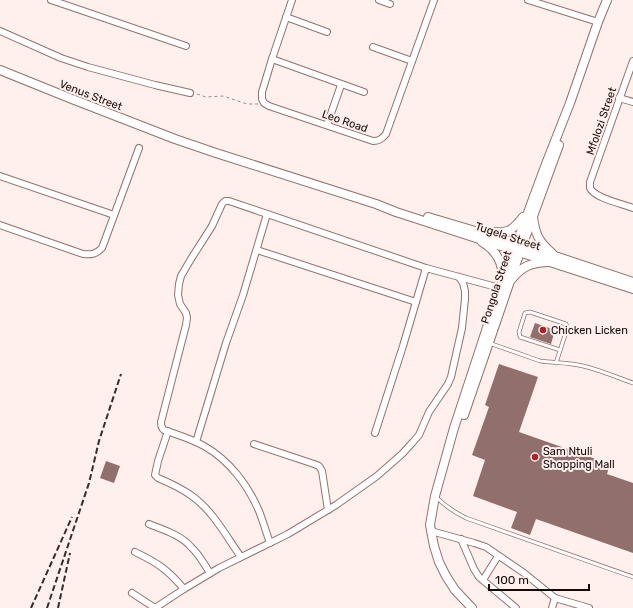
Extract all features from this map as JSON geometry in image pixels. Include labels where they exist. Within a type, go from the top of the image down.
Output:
[{"type":"street","points":[[51,0],[186,46]]},
{"type":"street","points":[[264,103],[262,99],[262,92],[292,0]]},
{"type":"street","points":[[379,0],[390,4]]},
{"type":"street","name":"Leo Road","points":[[264,103],[373,141],[378,141],[383,138],[386,134],[434,0]]},
{"type":"street","points":[[528,0],[598,22]]},
{"type":"street","name":"Pongola Street","points":[[472,608],[456,590],[446,576],[439,562],[430,525],[431,514],[440,477],[446,467],[507,280],[530,213],[555,156],[566,123],[570,103],[607,0]]},
{"type":"street","points":[[286,18],[326,32]]},
{"type":"street","points":[[0,31],[61,58],[88,67],[190,93]]},
{"type":"street","points":[[373,47],[412,60]]},
{"type":"street","points":[[272,59],[364,92]]},
{"type":"street","name":"Mfolozi Street","points":[[633,61],[590,182],[590,188],[601,197],[633,208]]},
{"type":"street","name":"Venus Street","points":[[0,70],[175,139]]},
{"type":"street","points":[[327,125],[341,85]]},
{"type":"street","points":[[620,98],[633,102]]},
{"type":"street","name":"Tugela Street","points":[[175,139],[376,204],[439,220],[518,248],[633,282]]},
{"type":"street","points":[[0,225],[83,254],[91,255],[96,253],[102,248],[138,148]]},
{"type":"street","points":[[0,176],[114,215]]},
{"type":"street","points":[[270,543],[256,505],[246,486],[231,467],[212,450],[162,428],[161,422],[187,318],[186,313],[180,304],[178,295],[181,276],[196,250],[208,235],[222,204],[225,201],[229,201],[426,268],[500,288]]},
{"type":"street","points":[[530,213],[539,240],[553,259],[526,266],[507,280],[501,264],[493,251],[475,234],[509,231],[530,213]]},
{"type":"street","points":[[196,442],[267,214]]},
{"type":"street","points":[[257,250],[416,302]]},
{"type":"street","name":"Tugela Street","points":[[553,259],[633,289]]},
{"type":"street","points":[[375,433],[426,268]]},
{"type":"street","points":[[132,593],[155,608],[210,573],[288,534],[328,510],[377,476],[402,454],[416,438],[429,412],[451,377],[464,313],[464,291],[463,283],[460,277]]},
{"type":"street","name":"Pongola Street","points":[[486,342],[500,288],[507,280]]},
{"type":"street","points":[[168,431],[155,475],[158,478],[183,490],[199,502],[217,522],[241,557]]},
{"type":"street","points":[[254,444],[319,466],[322,471],[328,510]]},
{"type":"street","points":[[149,524],[186,542],[195,550],[210,573]]},
{"type":"street","points":[[431,531],[486,547],[524,573],[555,598],[588,608]]},
{"type":"street","points":[[461,539],[474,569],[480,577],[516,608]]},
{"type":"street","points":[[135,552],[164,568],[184,589]]},
{"type":"street","points":[[483,580],[498,556]]},
{"type":"street","points":[[552,608],[555,598]]},
{"type":"lane","points":[[556,363],[567,329],[566,324],[530,312],[525,313],[518,334],[522,338],[560,350]]},
{"type":"lane","points":[[486,342],[540,361],[583,366],[633,382]]},
{"type":"lane","points":[[435,496],[444,506],[454,513],[466,518],[633,577]]},
{"type":"path","points":[[190,93],[206,97],[223,96],[247,104],[264,103]]},
{"type":"building","points":[[535,323],[555,330],[551,344],[530,337]]},
{"type":"building","name":"Sam Ntuli Shopping Mall","points":[[499,364],[538,377],[519,432],[610,464],[607,474],[633,483],[633,553],[536,519],[530,535],[511,528],[517,512],[473,496],[485,460],[472,455],[489,407],[485,405]]},
{"type":"building","points":[[106,461],[120,466],[114,483],[100,478]]},
{"type":"railway","points":[[47,608],[89,483],[99,441],[121,374]]},
{"type":"railway","points":[[31,608],[72,517]]},
{"type":"railway","points":[[58,608],[70,553]]},
{"type":"place","name":"Chicken Licken","points":[[543,330]]},
{"type":"place","name":"Sam Ntuli Shopping Mall","points":[[535,457]]}]
